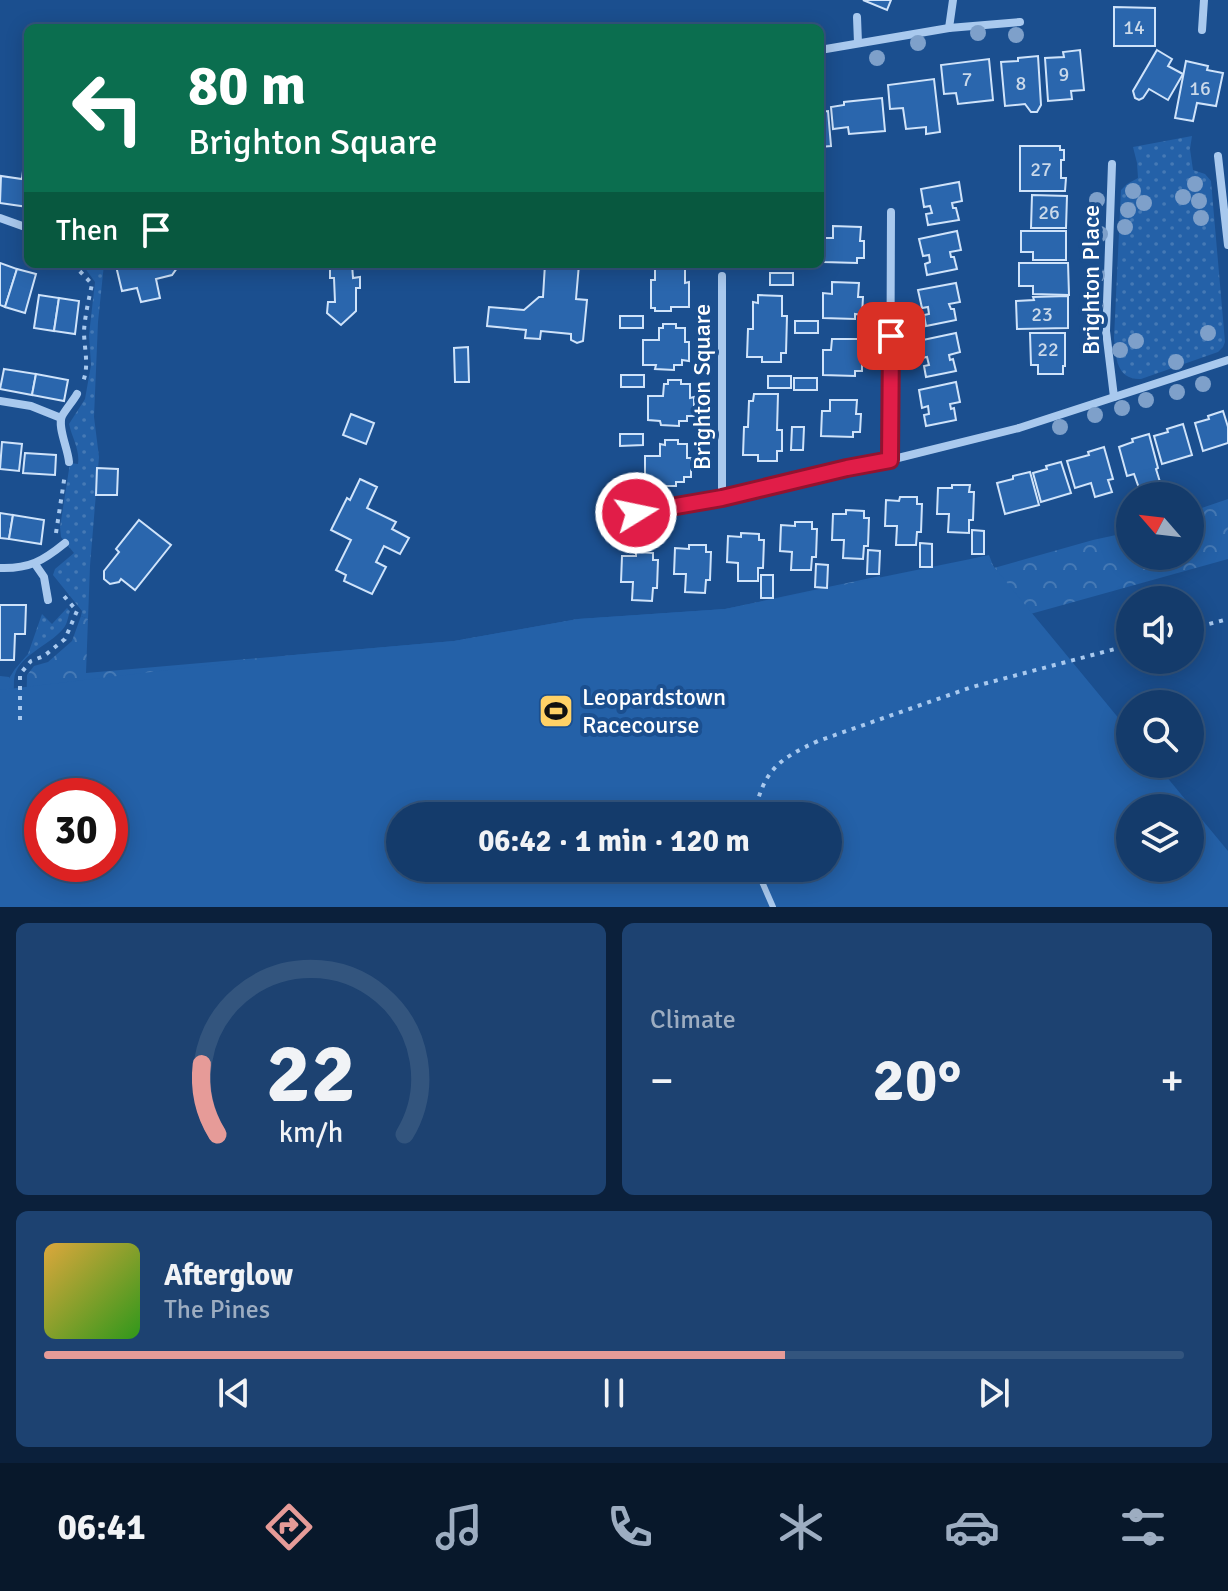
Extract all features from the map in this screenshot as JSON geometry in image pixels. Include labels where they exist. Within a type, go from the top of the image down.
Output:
[{"type":"street","points":[[949,28],[953,0]]},
{"type":"street","points":[[1202,30],[1204,0]]},
{"type":"street","points":[[857,17],[858,43]]},
{"type":"street","points":[[824,49],[949,28],[1020,22]]},
{"type":"street","points":[[1218,156],[1228,245]]},
{"type":"street","name":"Brighton Place","points":[[1112,164],[1106,331],[1114,397]]},
{"type":"street","points":[[890,460],[891,212]]},
{"type":"street","points":[[0,218],[24,227]]},
{"type":"street","name":"Brighton Square","points":[[722,276],[722,498]]},
{"type":"street","points":[[1114,397],[1228,360]]},
{"type":"street","points":[[69,462],[60,427],[61,418],[77,394]]},
{"type":"street","name":"Brighton Square","points":[[636,513],[722,498],[890,460],[1019,428],[1114,397]]},
{"type":"street","points":[[0,401],[31,406],[61,418]]},
{"type":"street","points":[[0,568],[22,568],[35,564],[65,543]]},
{"type":"street","points":[[35,564],[44,577],[48,600]]},
{"type":"lane","points":[[762,882],[773,907]]},
{"type":"path","points":[[77,268],[92,284],[84,329],[85,378],[77,394]]},
{"type":"path","points":[[56,550],[56,531],[69,462]]},
{"type":"path","points":[[20,720],[20,674],[31,661],[44,656],[65,639],[77,611],[44,577]]},
{"type":"path","points":[[1204,625],[1228,619]]},
{"type":"path","points":[[758,802],[763,784],[776,765],[818,741],[972,687],[1116,649]]},
{"type":"green space","points":[[1192,136],[1193,170],[1205,174],[1211,181],[1225,342],[1218,352],[1141,379],[1133,378],[1119,366],[1114,338],[1121,190],[1138,178],[1133,147]]},
{"type":"green space","points":[[85,268],[104,268],[94,417],[99,457],[88,619],[81,616],[82,611],[53,575],[55,569],[74,553],[61,537],[60,527],[70,463],[78,464],[77,448],[69,424],[85,399],[91,365],[89,335],[95,282]]},
{"type":"green space","points":[[1228,499],[1228,559],[1204,566],[1204,507]]},
{"type":"green space","points":[[1116,535],[1116,570],[1188,570],[1131,586],[1116,586],[1116,590],[937,640],[0,744],[0,676],[14,680],[13,720],[26,721],[27,675],[34,666],[48,662],[72,641],[81,616],[88,619],[86,673],[454,641],[578,619],[725,609],[880,576],[880,582],[989,555],[994,568]]},
{"type":"green space","name":"Leopardstown Racecourse","points":[[985,556],[1116,715],[1116,778],[1168,778],[1181,794],[1116,794],[1116,882],[1204,882],[1204,822],[1228,851],[1228,907],[0,907],[0,690],[293,655],[454,641],[578,619],[725,609]]},
{"type":"green space","points":[[67,608],[70,611],[63,629],[21,664],[14,680],[8,680],[28,654],[42,614],[52,624]]},
{"type":"building","points":[[863,0],[891,0],[887,10]]},
{"type":"building","points":[[1114,7],[1155,8],[1155,46],[1114,46]]},
{"type":"building","points":[[1080,50],[1084,90],[1071,91],[1072,99],[1048,101],[1045,58],[1064,57],[1063,52]]},
{"type":"building","points":[[1157,50],[1172,59],[1168,66],[1183,74],[1168,100],[1149,89],[1139,100],[1133,91]]},
{"type":"building","points":[[1038,56],[1041,105],[1037,112],[1031,112],[1025,104],[1005,106],[1001,62]]},
{"type":"building","points":[[989,59],[993,100],[958,104],[956,93],[944,94],[941,65]]},
{"type":"building","points":[[1186,61],[1223,73],[1216,106],[1197,103],[1193,121],[1175,118]]},
{"type":"building","points":[[934,79],[940,132],[926,134],[926,127],[906,129],[903,108],[890,109],[888,85]]},
{"type":"building","points":[[882,98],[885,131],[849,134],[848,127],[833,129],[831,107],[844,105],[844,102]]},
{"type":"building","points":[[828,111],[831,146],[824,147],[824,112]]},
{"type":"building","points":[[1020,146],[1060,146],[1060,150],[1064,150],[1061,178],[1066,178],[1065,191],[1020,191]]},
{"type":"building","points":[[23,171],[24,206],[0,203],[1,176],[22,179]]},
{"type":"building","points":[[959,182],[962,201],[952,203],[959,220],[928,225],[926,214],[932,213],[930,206],[924,207],[921,189]]},
{"type":"building","points":[[1032,195],[1067,196],[1066,228],[1031,228]]},
{"type":"building","points":[[833,226],[861,227],[864,258],[857,258],[857,263],[824,262],[825,238],[833,238]]},
{"type":"building","points":[[957,231],[961,250],[950,252],[957,269],[927,275],[925,264],[930,262],[929,255],[923,256],[919,239]]},
{"type":"building","points":[[1021,231],[1066,231],[1066,260],[1033,260],[1033,252],[1021,252]]},
{"type":"building","points":[[0,263],[17,269],[5,307],[0,305]]},
{"type":"building","points":[[1019,263],[1068,263],[1069,295],[1033,294],[1033,286],[1019,286]]},
{"type":"building","points":[[116,268],[177,268],[172,275],[156,279],[160,298],[141,302],[137,288],[122,291]]},
{"type":"building","points":[[330,268],[352,268],[353,278],[360,277],[360,288],[356,288],[356,311],[341,325],[327,313],[328,302],[335,302],[334,278],[330,278]]},
{"type":"building","points":[[545,268],[579,268],[576,299],[587,300],[583,341],[577,343],[571,340],[571,334],[541,331],[540,339],[525,338],[526,330],[487,326],[489,307],[524,310],[543,297]]},
{"type":"building","points":[[655,268],[685,268],[685,283],[689,282],[689,307],[671,307],[671,311],[651,308],[651,280],[655,280]]},
{"type":"building","points":[[17,269],[36,274],[25,313],[5,307]]},
{"type":"building","points":[[770,273],[793,273],[793,285],[770,285]]},
{"type":"building","points":[[832,282],[859,283],[858,297],[863,297],[862,315],[855,314],[855,319],[823,318],[823,293],[832,294]]},
{"type":"building","points":[[956,283],[960,302],[949,304],[954,309],[956,320],[926,326],[924,315],[929,314],[928,307],[922,308],[918,290]]},
{"type":"building","points":[[39,295],[59,298],[54,331],[34,328]]},
{"type":"building","points":[[758,295],[782,296],[782,316],[787,316],[786,353],[781,353],[781,362],[762,362],[762,357],[747,357],[748,329],[753,329],[753,302],[758,303]]},
{"type":"building","points":[[1068,296],[1068,328],[1017,329],[1016,301]]},
{"type":"building","points":[[59,298],[79,301],[75,334],[54,331]]},
{"type":"building","points":[[620,316],[643,316],[643,328],[620,328]]},
{"type":"building","points":[[795,321],[818,321],[818,333],[795,333]]},
{"type":"building","points":[[663,324],[685,328],[685,342],[689,342],[689,361],[682,360],[682,365],[674,365],[674,370],[643,365],[643,340],[659,340],[659,328],[663,328]]},
{"type":"building","points":[[956,333],[960,352],[949,355],[956,371],[926,377],[924,366],[929,365],[927,357],[921,358],[918,341]]},
{"type":"building","points":[[1030,333],[1065,333],[1063,374],[1038,374],[1038,365],[1031,365]]},
{"type":"building","points":[[832,339],[859,339],[862,371],[855,371],[855,376],[823,375],[823,350],[831,350]]},
{"type":"building","points":[[468,347],[469,382],[455,382],[454,348]]},
{"type":"building","points":[[4,369],[36,374],[32,395],[0,389]]},
{"type":"building","points":[[36,374],[68,380],[64,401],[32,395]]},
{"type":"building","points":[[621,375],[644,375],[644,387],[621,387]]},
{"type":"building","points":[[768,376],[791,376],[791,388],[768,388]]},
{"type":"building","points":[[794,378],[817,378],[817,390],[794,390]]},
{"type":"building","points":[[668,380],[690,384],[690,398],[694,397],[694,416],[687,416],[687,421],[679,421],[679,426],[661,425],[660,421],[648,420],[648,396],[663,396],[664,384],[668,384]]},
{"type":"building","points":[[956,382],[960,402],[950,404],[956,420],[926,426],[924,415],[929,414],[928,406],[922,408],[919,390]]},
{"type":"building","points":[[754,394],[778,394],[777,430],[782,430],[782,451],[777,451],[777,461],[758,461],[758,455],[743,455],[744,427],[748,427],[749,401],[753,401]]},
{"type":"building","points":[[830,400],[857,400],[856,414],[861,414],[860,432],[853,432],[853,437],[821,436],[822,411],[830,411]]},
{"type":"building","points":[[1223,411],[1228,427],[1228,443],[1203,451],[1195,423]]},
{"type":"building","points":[[351,414],[374,423],[366,444],[343,435]]},
{"type":"building","points":[[1183,424],[1192,455],[1162,464],[1154,436]]},
{"type":"building","points":[[792,427],[804,427],[803,450],[791,450]]},
{"type":"building","points":[[620,434],[643,434],[643,445],[620,446]]},
{"type":"building","points":[[1149,434],[1160,482],[1137,482],[1134,474],[1127,476],[1119,447],[1133,442],[1132,439]]},
{"type":"building","points":[[665,440],[687,444],[687,458],[691,458],[691,477],[684,477],[684,482],[676,482],[676,486],[657,486],[657,481],[645,481],[645,456],[660,456],[660,444],[665,445]]},
{"type":"building","points":[[2,442],[22,444],[19,471],[0,469]]},
{"type":"building","points":[[1104,447],[1113,479],[1108,480],[1112,492],[1095,497],[1091,483],[1075,488],[1067,461]]},
{"type":"building","points":[[25,453],[56,455],[55,475],[23,473]]},
{"type":"building","points":[[1061,462],[1071,493],[1041,502],[1033,473]]},
{"type":"building","points":[[97,468],[118,469],[117,495],[96,495]]},
{"type":"building","points":[[1030,472],[1039,505],[1005,514],[997,483]]},
{"type":"building","points":[[360,479],[377,487],[367,508],[396,522],[392,529],[409,538],[400,554],[384,546],[376,562],[386,567],[372,594],[344,581],[346,575],[336,570],[351,540],[331,530]]},
{"type":"building","points":[[952,485],[970,485],[969,492],[974,492],[969,533],[948,532],[949,514],[937,514],[938,488],[952,488]]},
{"type":"building","points":[[900,497],[917,497],[917,504],[922,504],[921,532],[917,532],[916,545],[896,545],[897,526],[885,526],[886,500],[899,501]]},
{"type":"building","points":[[846,510],[864,511],[864,518],[869,518],[868,546],[864,546],[863,559],[843,558],[844,540],[832,540],[833,514],[846,514]]},
{"type":"building","points":[[0,513],[13,515],[9,539],[0,538]]},
{"type":"building","points":[[13,515],[44,520],[41,544],[9,539]]},
{"type":"building","points":[[139,520],[171,545],[135,590],[121,579],[110,584],[104,579],[104,571],[119,552],[116,549]]},
{"type":"building","points":[[795,522],[812,522],[812,529],[817,529],[816,557],[812,557],[811,570],[791,570],[792,552],[780,551],[781,525],[795,526]]},
{"type":"building","points":[[972,530],[984,531],[984,554],[972,554]]},
{"type":"building","points":[[741,533],[759,534],[759,540],[764,540],[763,568],[758,568],[758,581],[738,581],[738,563],[727,562],[728,536],[741,537]]},
{"type":"building","points":[[920,543],[932,544],[932,567],[920,567]]},
{"type":"building","points":[[689,545],[706,545],[706,552],[711,552],[710,580],[706,580],[705,593],[685,592],[686,574],[674,574],[675,548],[689,549]]},
{"type":"building","points":[[868,550],[880,551],[879,574],[867,574]]},
{"type":"building","points":[[636,552],[653,553],[653,560],[658,560],[657,588],[653,588],[652,601],[632,600],[633,582],[621,582],[622,556],[636,556]]},
{"type":"building","points":[[816,564],[828,565],[827,588],[815,587]]},
{"type":"building","points":[[761,575],[773,575],[773,598],[761,598]]},
{"type":"building","points":[[0,605],[26,605],[25,634],[15,634],[14,660],[0,660]]},
{"type":"place","name":"Leopardstown Racecourse","points":[[556,711]]},
{"type":"route","points":[[636,513],[722,498],[890,460],[891,336]]}]
